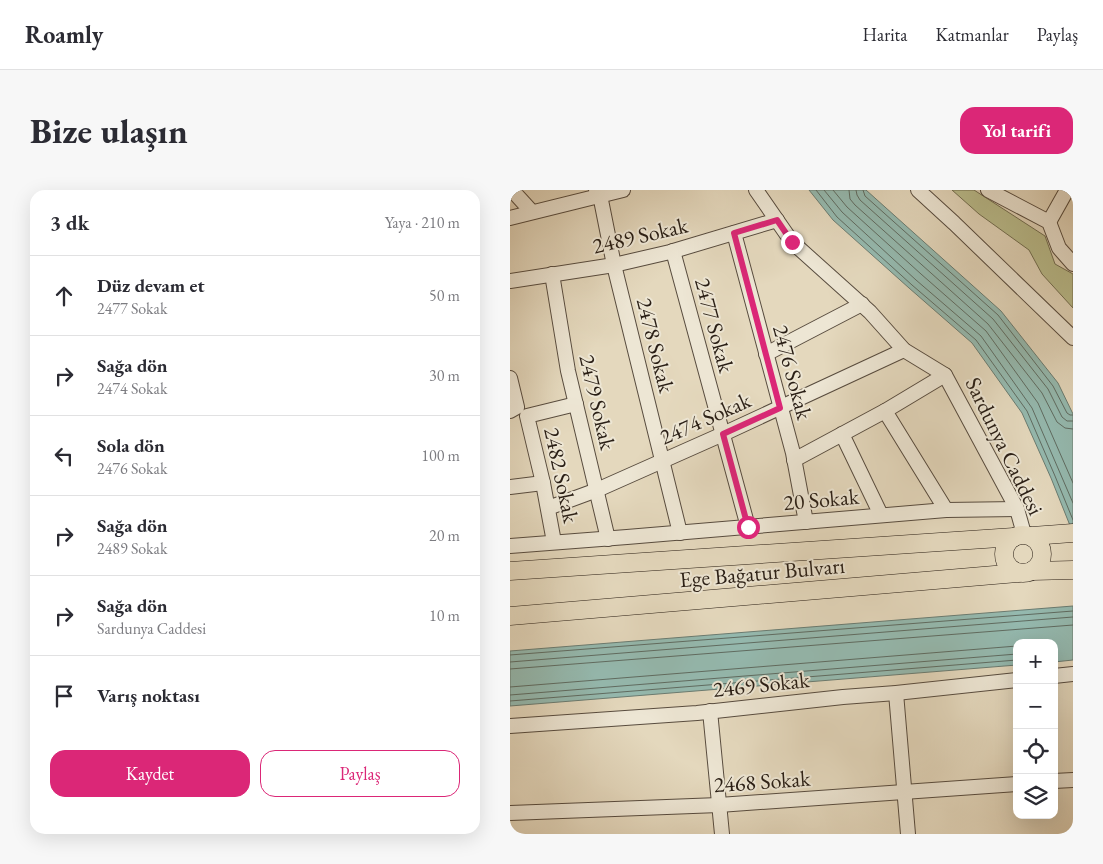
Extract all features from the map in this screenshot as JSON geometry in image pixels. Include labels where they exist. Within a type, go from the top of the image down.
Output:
[{"type":"main road","name":"Ege Bağatur Bulvarı","points":[[510,571],[1023,535],[1065,534]]},
{"type":"main road","points":[[1023,535],[1037,540],[1043,550],[1043,557],[1037,568],[1025,572],[1012,570],[1007,565],[1004,553],[1008,541],[1023,535]]},
{"type":"main road","name":"Ege Bağatur Bulvarı","points":[[510,616],[1025,572],[1069,570]]},
{"type":"street","points":[[512,190],[532,212]]},
{"type":"street","points":[[510,218],[598,193],[623,190]]},
{"type":"street","name":"Sardunya Caddesi","points":[[756,190],[792,242],[862,304],[904,350],[946,375],[1017,509],[1023,535]]},
{"type":"street","points":[[918,190],[1073,338]]},
{"type":"street","points":[[988,190],[1049,222],[1059,248],[1073,264]]},
{"type":"street","points":[[1049,222],[1067,190]]},
{"type":"street","name":"2478 Sokak","points":[[598,193],[680,533]]},
{"type":"street","name":"2489 Sokak","points":[[510,281],[614,265],[673,251],[777,220]]},
{"type":"street","name":"2476 Sokak","points":[[734,233],[794,460],[806,522]]},
{"type":"street","name":"2477 Sokak","points":[[673,251],[748,527]]},
{"type":"street","name":"2479 Sokak","points":[[552,274],[568,372],[608,539]]},
{"type":"street","points":[[766,354],[862,304]]},
{"type":"street","name":"2474 Sokak","points":[[548,508],[597,490],[904,350]]},
{"type":"street","points":[[794,460],[885,411],[946,375]]},
{"type":"street","name":"2482 Sokak","points":[[510,378],[518,412],[543,482],[554,542]]},
{"type":"street","points":[[518,412],[576,404]]},
{"type":"street","points":[[885,411],[946,510]]},
{"type":"street","points":[[842,434],[881,515]]},
{"type":"street","points":[[510,488],[543,482]]},
{"type":"street","name":"20 Sokak","points":[[510,546],[946,510],[1017,509]]},
{"type":"street","points":[[1058,676],[1073,674]]},
{"type":"street","name":"2469 Sokak","points":[[510,726],[710,711],[1013,680]]},
{"type":"street","points":[[896,693],[908,834]]},
{"type":"street","points":[[710,711],[722,834]]},
{"type":"street","points":[[1058,781],[1073,780]]},
{"type":"street","name":"2468 Sokak","points":[[510,814],[719,805],[1013,784]]},
{"type":"green space","points":[[952,190],[974,190],[1045,236],[1055,264],[1073,274],[1073,308],[1042,274],[1029,250],[979,214]]},
{"type":"water","points":[[809,190],[866,190],[1001,311],[1058,383],[1073,414],[1073,533],[1022,413],[972,343],[833,220]]},
{"type":"water","points":[[1073,606],[1073,660],[1058,662],[1058,639],[1013,639],[1013,665],[510,706],[510,651]]},
{"type":"route","points":[[748,527],[723,434],[780,408],[734,233],[777,220],[792,242]]}]
